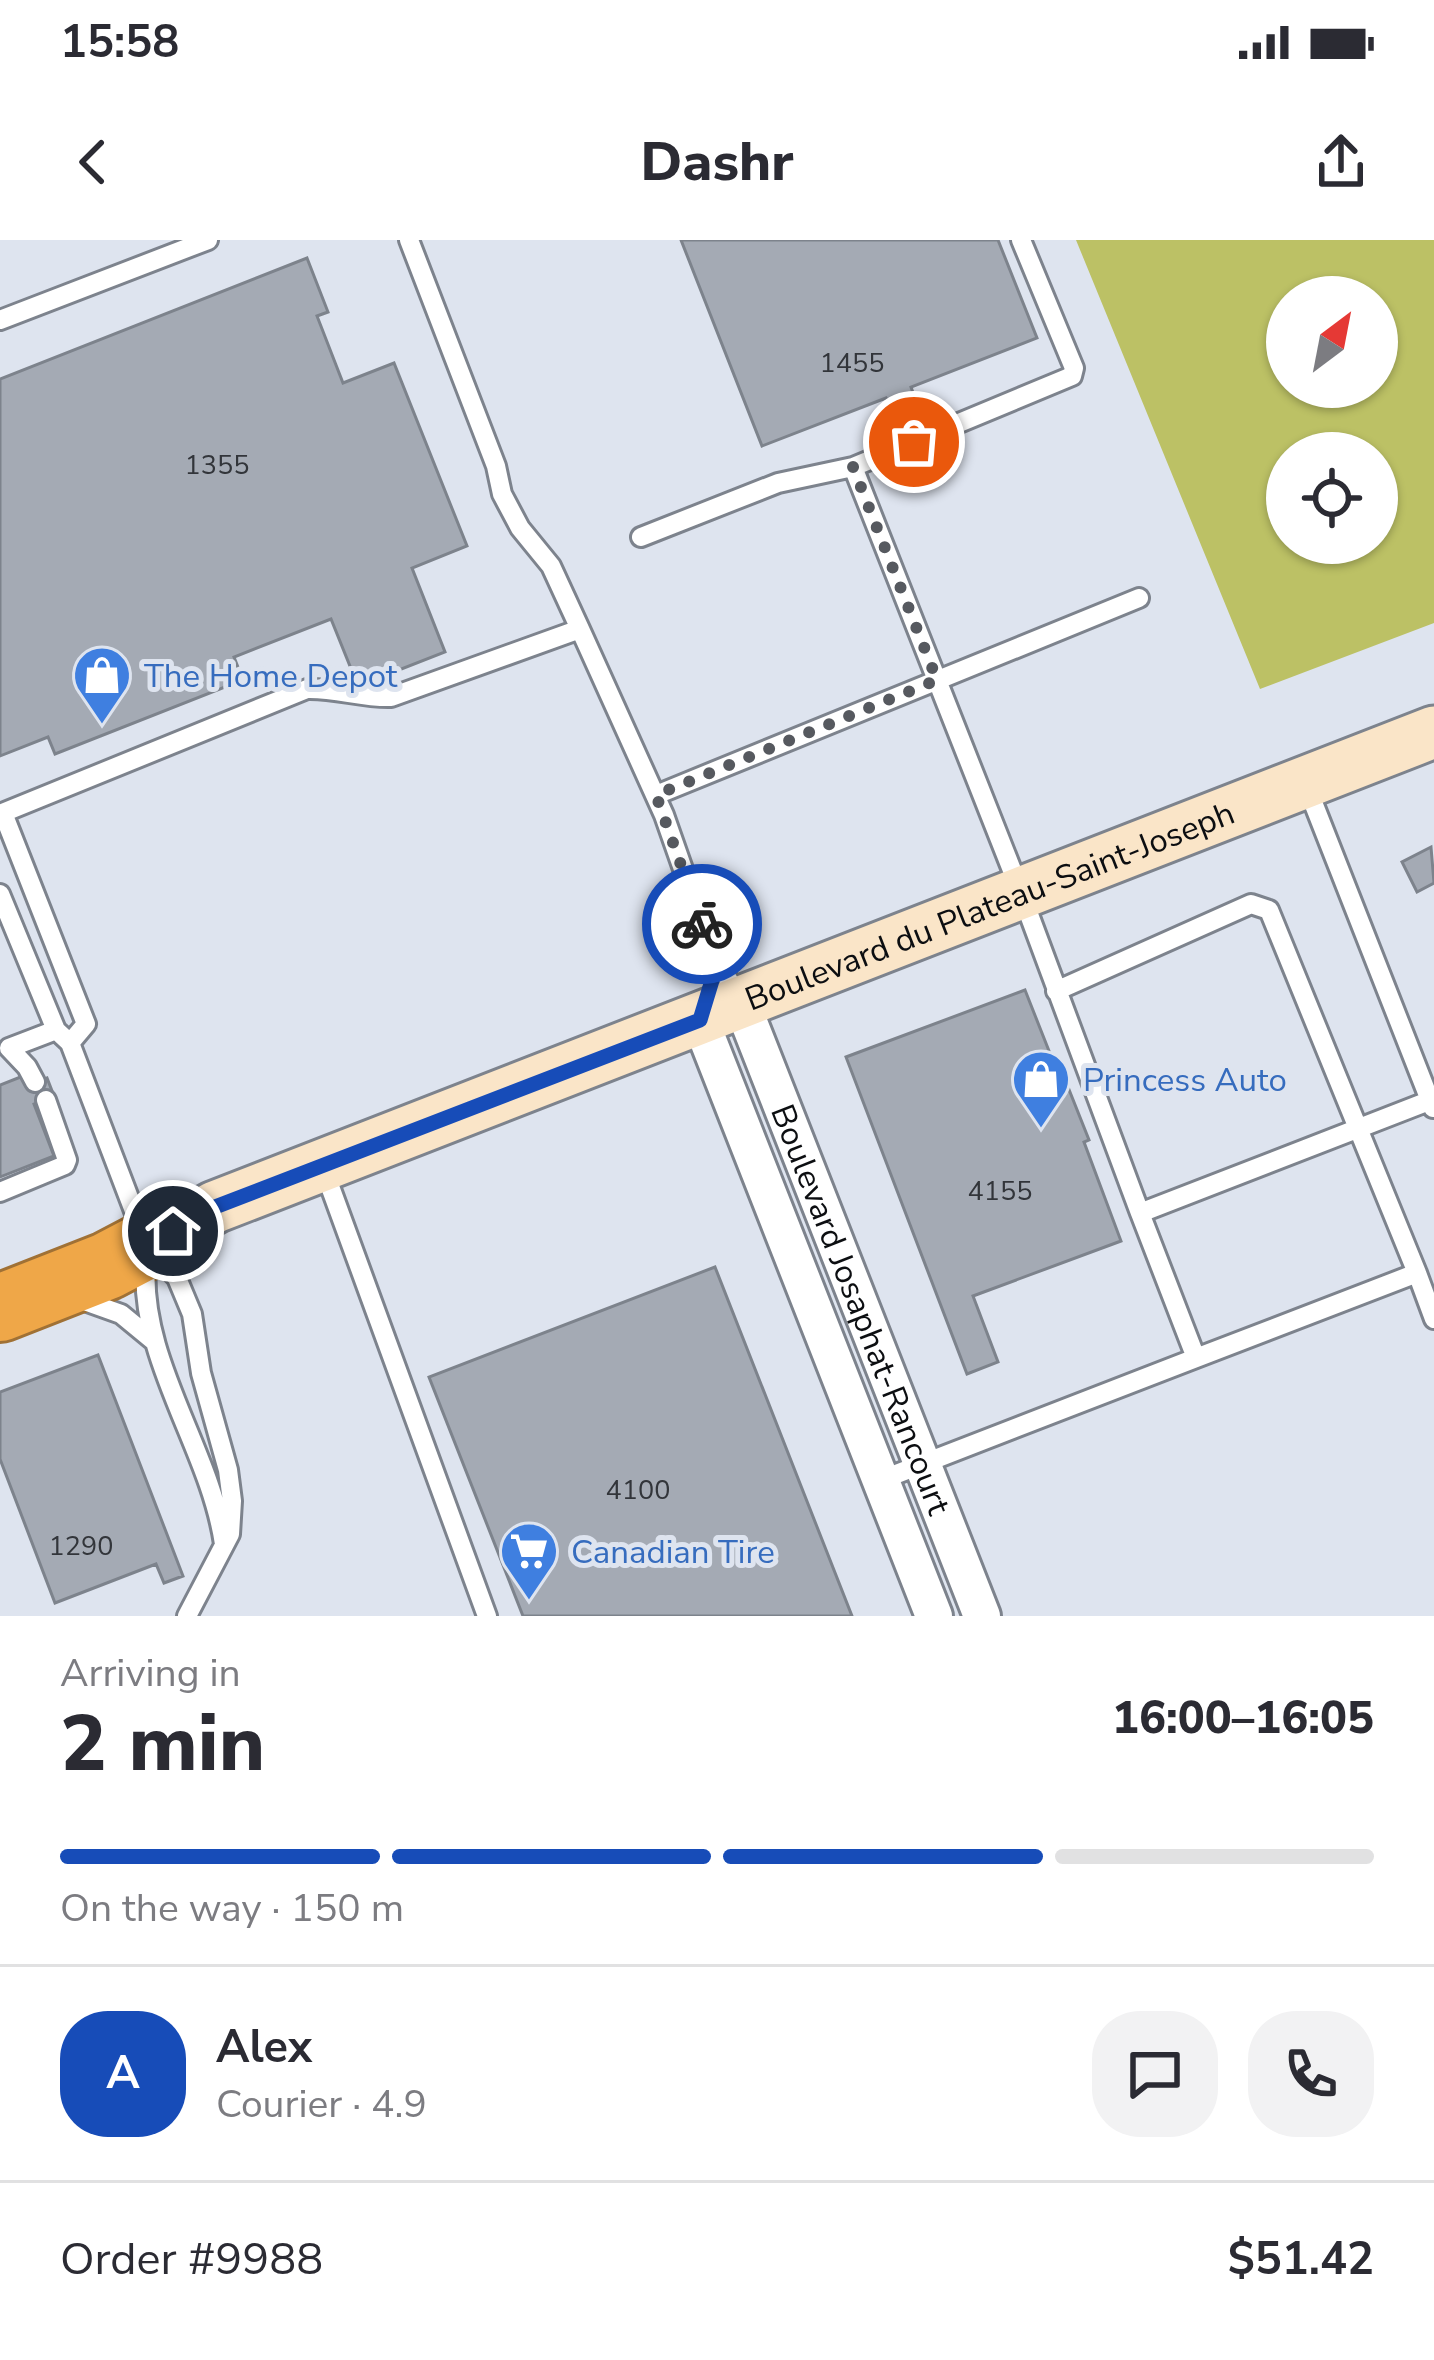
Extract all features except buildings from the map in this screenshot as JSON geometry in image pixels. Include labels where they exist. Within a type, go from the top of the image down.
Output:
[{"type":"highway","points":[[22,1300],[107,1267],[147,1245]]},
{"type":"street","name":"Boulevard du Plateau-Saint-Joseph","points":[[147,1245],[215,1207],[323,1166],[715,994],[1022,893],[1434,732]]},
{"type":"street","name":"Boulevard Josaphat-Rancourt","points":[[715,994],[922,1464],[982,1616]]},
{"type":"street","name":"Boulevard Josaphat-Rancourt","points":[[715,994],[881,1480],[934,1616]]},
{"type":"lane","points":[[0,320],[208,240]]},
{"type":"lane","points":[[409,240],[496,466],[502,494],[520,528],[551,566],[656,795],[715,994]]},
{"type":"lane","points":[[641,537],[778,483],[853,467],[1072,376],[1074,368],[1021,240]]},
{"type":"lane","points":[[853,467],[1022,893],[1196,1358]]},
{"type":"lane","points":[[656,795],[1139,598]]},
{"type":"lane","points":[[0,1192],[65,1165],[67,1160],[40,1091],[9,1048],[63,1037],[86,1024],[2,814],[307,689],[391,697],[580,629]]},
{"type":"lane","points":[[1140,1213],[1433,1104],[1306,783]]},
{"type":"lane","points":[[0,894],[147,1245],[177,1278],[194,1320],[201,1373],[231,1486],[232,1525],[225,1549],[187,1616]]},
{"type":"lane","points":[[1056,991],[1251,904],[1269,910],[1434,1319]]},
{"type":"lane","points":[[323,1166],[487,1616]]},
{"type":"lane","points":[[147,1245],[143,1292],[155,1342],[214,1503],[225,1549]]},
{"type":"lane","points":[[881,1480],[1417,1273]]},
{"type":"lane","points":[[22,1300],[112,1309],[155,1342]]},
{"type":"green space","points":[[1076,240],[1434,240],[1434,623],[1260,689]]},
{"type":"way so far","points":[[702,924],[656,795],[937,680],[853,467],[914,442]]},
{"type":"place","name":"The Home Depot","points":[[102,726]]},
{"type":"place","name":"Princess Auto","points":[[1041,1130]]},
{"type":"place","name":"Canadian Tire","points":[[529,1602]]},
{"type":"route","points":[[173,1231],[215,1207],[700,1020],[717,964],[702,924]]}]
